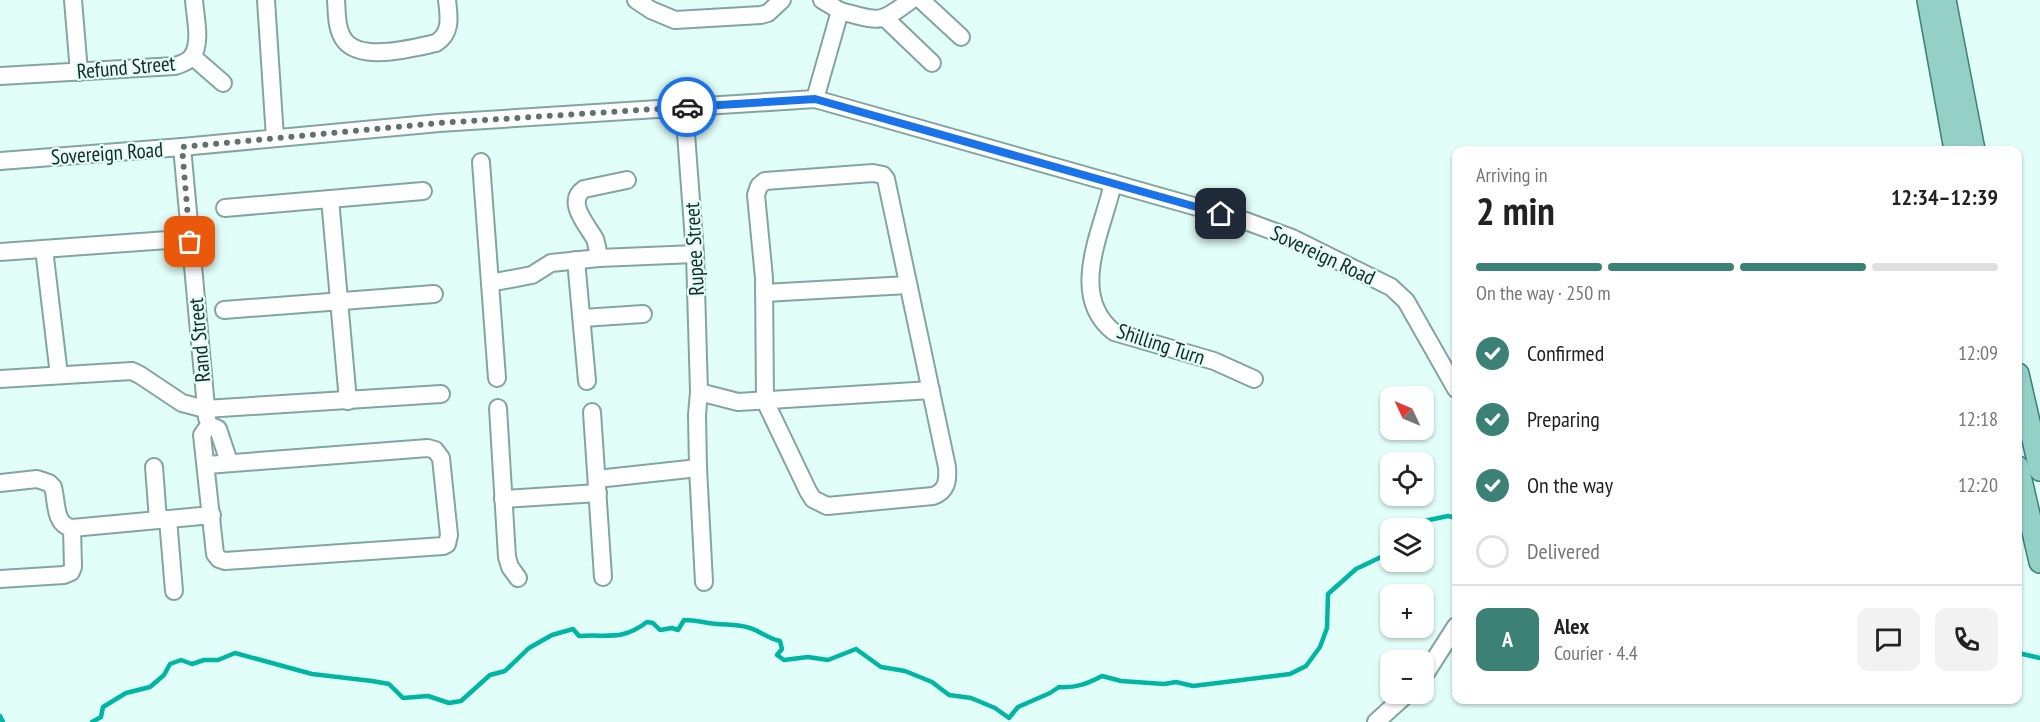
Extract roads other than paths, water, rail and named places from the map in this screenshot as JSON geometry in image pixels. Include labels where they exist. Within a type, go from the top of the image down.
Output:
[{"type":"main road","points":[[1928,0],[1954,146]]},
{"type":"main road","points":[[1946,0],[1973,146]]},
{"type":"main road","points":[[2022,391],[2040,470]]},
{"type":"main road","points":[[2022,484],[2040,562]]},
{"type":"street","points":[[73,0],[79,72]]},
{"type":"street","name":"Refund Street","points":[[0,76],[175,66],[186,62],[192,57],[197,42],[194,0]]},
{"type":"street","points":[[266,0],[275,138]]},
{"type":"street","points":[[336,0],[338,26],[344,40],[354,48],[371,53],[436,43],[443,39],[447,33],[449,19],[447,0]]},
{"type":"street","points":[[636,0],[651,10],[675,20],[761,15],[768,13],[782,0]]},
{"type":"street","points":[[822,0],[840,11],[872,19],[885,18],[911,0]]},
{"type":"street","points":[[921,0],[961,37]]},
{"type":"street","points":[[815,99],[840,11]]},
{"type":"street","points":[[885,18],[932,63]]},
{"type":"street","points":[[192,57],[223,83]]},
{"type":"street","name":"Sovereign Road","points":[[0,161],[439,123],[815,99],[1269,228],[1391,287],[1406,301],[1452,382]]},
{"type":"street","name":"Rupee Street","points":[[684,108],[695,254],[699,392],[698,468],[704,582]]},
{"type":"street","name":"Rand Street","points":[[182,147],[207,417],[202,435],[215,554],[219,559],[225,561],[447,544],[449,535],[441,458],[435,450],[428,448],[229,462]]},
{"type":"street","points":[[481,162],[497,378]]},
{"type":"street","points":[[873,172],[882,175],[886,179],[908,285],[947,467],[948,476],[945,489],[933,496],[840,507],[827,506],[813,499],[765,401],[764,293],[756,195],[759,186],[765,181],[873,172]]},
{"type":"street","points":[[599,258],[594,237],[581,219],[577,197],[584,189],[627,180]]},
{"type":"street","name":"Shilling Turn","points":[[1113,183],[1091,266],[1090,285],[1096,310],[1102,322],[1114,332],[1130,338],[1214,361],[1254,379]]},
{"type":"street","points":[[225,208],[423,191]]},
{"type":"street","points":[[330,199],[348,401]]},
{"type":"street","points":[[0,252],[168,240]]},
{"type":"street","points":[[44,249],[59,375]]},
{"type":"street","points":[[490,283],[532,275],[551,263],[599,258],[695,254]]},
{"type":"street","points":[[576,260],[587,381]]},
{"type":"street","points":[[764,293],[908,285]]},
{"type":"street","points":[[224,310],[434,294]]},
{"type":"street","points":[[583,318],[643,314]]},
{"type":"street","points":[[0,379],[132,371],[207,417],[218,429],[229,462],[207,465]]},
{"type":"street","points":[[699,392],[738,402],[931,390]]},
{"type":"street","points":[[207,417],[348,401],[441,394]]},
{"type":"street","points":[[498,408],[507,557],[510,567],[518,578]]},
{"type":"street","points":[[592,412],[603,578]]},
{"type":"street","points":[[154,467],[174,591]]},
{"type":"street","points":[[503,498],[597,486],[698,468]]},
{"type":"street","points":[[0,483],[37,479],[50,483],[53,487],[61,522],[66,527],[72,528],[212,515]]},
{"type":"street","points":[[0,579],[64,575],[71,572],[73,567],[72,528]]},
{"type":"street","points":[[1434,662],[1452,634]]},
{"type":"street","points":[[1386,719],[1399,704]]},
{"type":"waterway","points":[[1434,519],[1452,517]]},
{"type":"waterway","points":[[92,722],[101,717],[103,707],[126,693],[150,687],[164,675],[170,664],[181,660],[192,664],[204,660],[218,660],[235,653],[312,674],[389,684],[403,698],[428,696],[449,703],[461,701],[490,675],[505,671],[529,648],[552,635],[573,629],[579,636],[622,634],[647,622],[653,623],[660,630],[672,628],[678,630],[684,620],[754,629],[780,641],[782,649],[777,655],[784,660],[808,657],[828,660],[856,649],[881,667],[905,671],[932,682],[949,695],[971,698],[995,708],[1009,718],[1018,707],[1059,687],[1081,685],[1102,676],[1121,681],[1164,684],[1176,682],[1193,686],[1290,674],[1306,666],[1320,647],[1327,628],[1328,594],[1356,569],[1380,557]]},
{"type":"waterway","points":[[2022,654],[2040,658]]},
{"type":"waterway","points":[[0,716],[3,722]]}]
